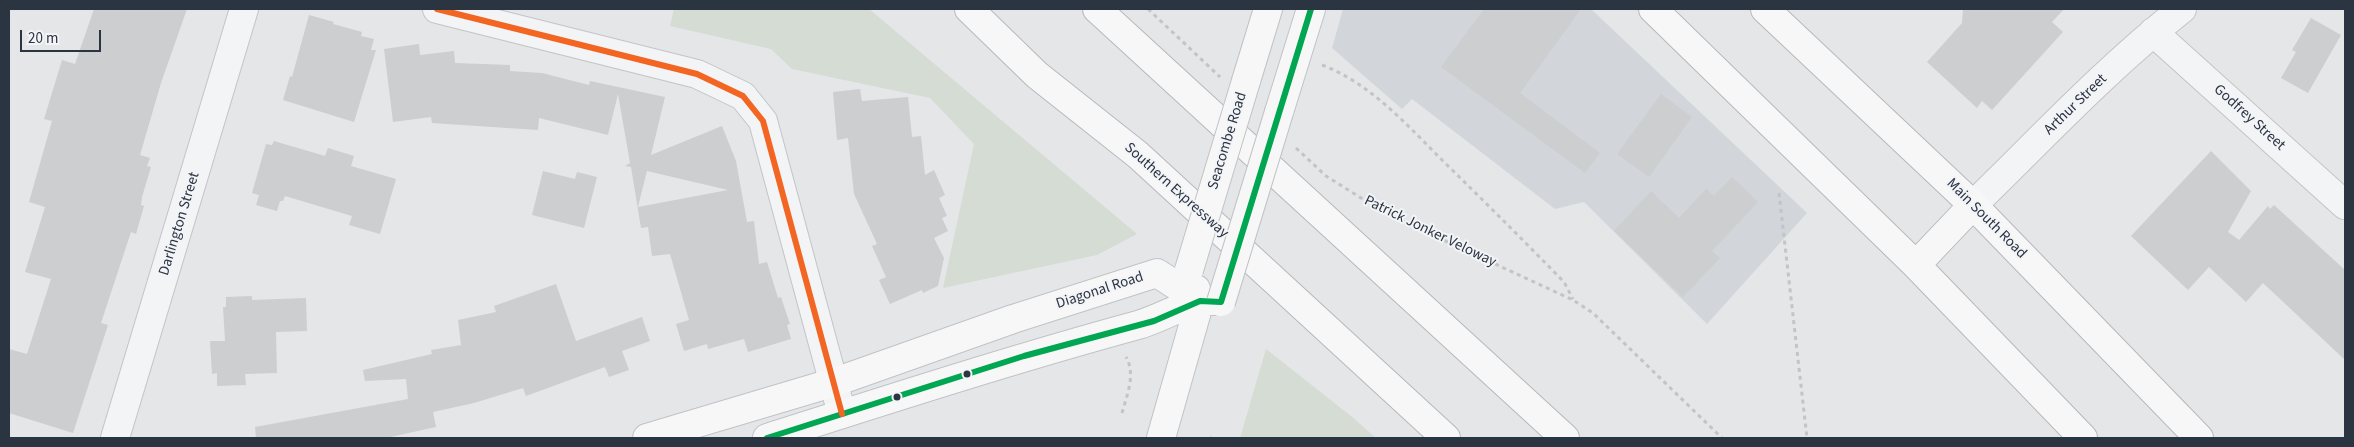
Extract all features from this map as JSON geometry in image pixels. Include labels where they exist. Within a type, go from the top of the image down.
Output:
[{"type":"main road","points":[[953,9],[1038,75]]},
{"type":"main road","name":"Southern Expressway","points":[[968,9],[1038,75],[1138,154],[1446,438]]},
{"type":"main road","points":[[1097,9],[1565,438]]},
{"type":"main road","name":"Seacombe Road","points":[[1211,301],[1189,270],[1235,81],[1268,9]]},
{"type":"main road","points":[[1160,438],[1280,112],[1311,9]]},
{"type":"main road","points":[[1653,9],[1916,265],[2083,438]]},
{"type":"main road","name":"Main South Road","points":[[1764,9],[1973,205],[2199,438]]},
{"type":"main road","points":[[1916,265],[1973,205]]},
{"type":"main road","name":"Diagonal Road","points":[[646,438],[835,382],[1013,319],[1157,273],[1211,301]]},
{"type":"main road","points":[[766,438],[1024,356],[1154,321],[1211,301]]},
{"type":"street","name":"Darlington Street","points":[[115,438],[244,9]]},
{"type":"street","points":[[437,9],[697,74],[743,96],[763,121],[835,382],[842,414]]},
{"type":"street","name":"Arthur Street","points":[[1973,205],[2153,32],[2182,9]]},
{"type":"street","name":"Godfrey Street","points":[[2153,32],[2345,205]]},
{"type":"path","points":[[1148,9],[1235,81]]},
{"type":"path","points":[[1297,56],[1332,69],[1372,93],[1564,282],[1573,300]]},
{"type":"path","name":"Patrick Jonker Veloway","points":[[1290,142],[1326,176],[1385,213],[1573,300],[1593,313],[1722,438]]},
{"type":"path","points":[[1779,193],[1807,438]]},
{"type":"path","points":[[1122,355],[1127,358],[1131,369],[1131,380],[1122,413]]},
{"type":"shaded area","points":[[674,9],[869,9],[1137,234],[1097,255],[943,288],[974,144],[930,98],[792,69],[771,49],[670,26]]},
{"type":"shaded area","points":[[1343,9],[1591,9],[1807,213],[1707,324],[1584,202],[1555,209],[1412,99],[1402,109],[1332,48]]},
{"type":"shaded area","points":[[1266,349],[1351,416],[1376,438],[1240,438]]},
{"type":"building","points":[[94,9],[187,9],[161,83],[140,155],[150,158],[147,166],[151,167],[142,197],[141,205],[144,206],[136,234],[131,232],[101,323],[108,325],[73,433],[9,413],[9,349],[27,354],[51,279],[25,272],[45,207],[29,202],[52,121],[44,119],[62,60],[75,64]]},
{"type":"building","points":[[1484,9],[1581,9],[1520,93],[1600,153],[1585,173],[1441,67]]},
{"type":"building","points":[[1963,9],[2064,9],[2052,22],[2063,32],[1992,110],[1982,101],[1977,108],[1927,62],[1962,23]]},
{"type":"building","points":[[309,15],[362,32],[361,36],[374,39],[371,50],[376,50],[354,122],[283,100],[290,76],[292,77]]},
{"type":"building","points":[[2311,18],[2341,35],[2308,93],[2281,78],[2296,52],[2292,50]]},
{"type":"building","points":[[419,44],[420,55],[454,51],[455,63],[510,65],[510,71],[542,73],[589,85],[590,81],[665,97],[651,155],[722,126],[736,161],[747,222],[754,221],[759,264],[767,262],[778,298],[781,297],[790,324],[787,325],[791,339],[748,352],[744,339],[708,349],[707,344],[684,351],[676,324],[689,320],[670,254],[652,256],[648,227],[641,228],[631,167],[625,166],[630,163],[618,94],[608,135],[539,118],[538,130],[432,123],[431,117],[393,122],[384,49]],"holes":[[[647,171],[728,190],[638,207]]]},
{"type":"building","points":[[860,89],[862,101],[908,97],[912,137],[921,136],[925,175],[934,170],[945,195],[939,198],[947,216],[942,218],[948,231],[934,238],[944,258],[938,286],[923,293],[922,290],[890,304],[879,280],[886,277],[872,246],[877,244],[854,194],[848,138],[837,140],[833,92]]},
{"type":"building","points":[[1661,94],[1692,117],[1649,177],[1617,154]]},
{"type":"building","points":[[274,141],[325,156],[328,148],[354,156],[351,166],[396,179],[380,234],[349,225],[352,216],[285,196],[283,201],[280,201],[277,211],[256,205],[259,195],[252,193],[266,144],[272,145]]},
{"type":"building","points":[[2211,151],[2251,191],[2228,232],[2239,240],[2268,206],[2270,209],[2274,205],[2345,270],[2345,360],[2263,283],[2246,302],[2209,267],[2188,290],[2131,236]]},
{"type":"building","points":[[543,171],[575,179],[577,172],[597,177],[584,228],[532,215]]},
{"type":"building","points":[[1732,177],[1758,202],[1712,251],[1720,258],[1683,297],[1614,231],[1651,191],[1679,218],[1706,189],[1714,196]]},
{"type":"building","points":[[556,284],[576,341],[642,317],[650,341],[622,351],[629,370],[609,377],[605,367],[526,396],[523,388],[474,403],[433,412],[436,427],[386,438],[256,438],[255,427],[408,399],[406,379],[365,381],[363,370],[432,354],[431,350],[461,345],[458,320],[496,312],[494,306]]},
{"type":"building","points":[[252,296],[252,300],[306,298],[307,331],[276,332],[277,373],[245,374],[246,385],[217,386],[217,373],[212,374],[210,341],[225,341],[223,307],[226,307],[226,297]]},
{"type":"transit line","points":[[437,9],[697,74],[743,96],[763,121],[842,414]]},
{"type":"transit line","points":[[767,438],[1024,356],[1154,321],[1200,301],[1221,302],[1311,9]]}]
